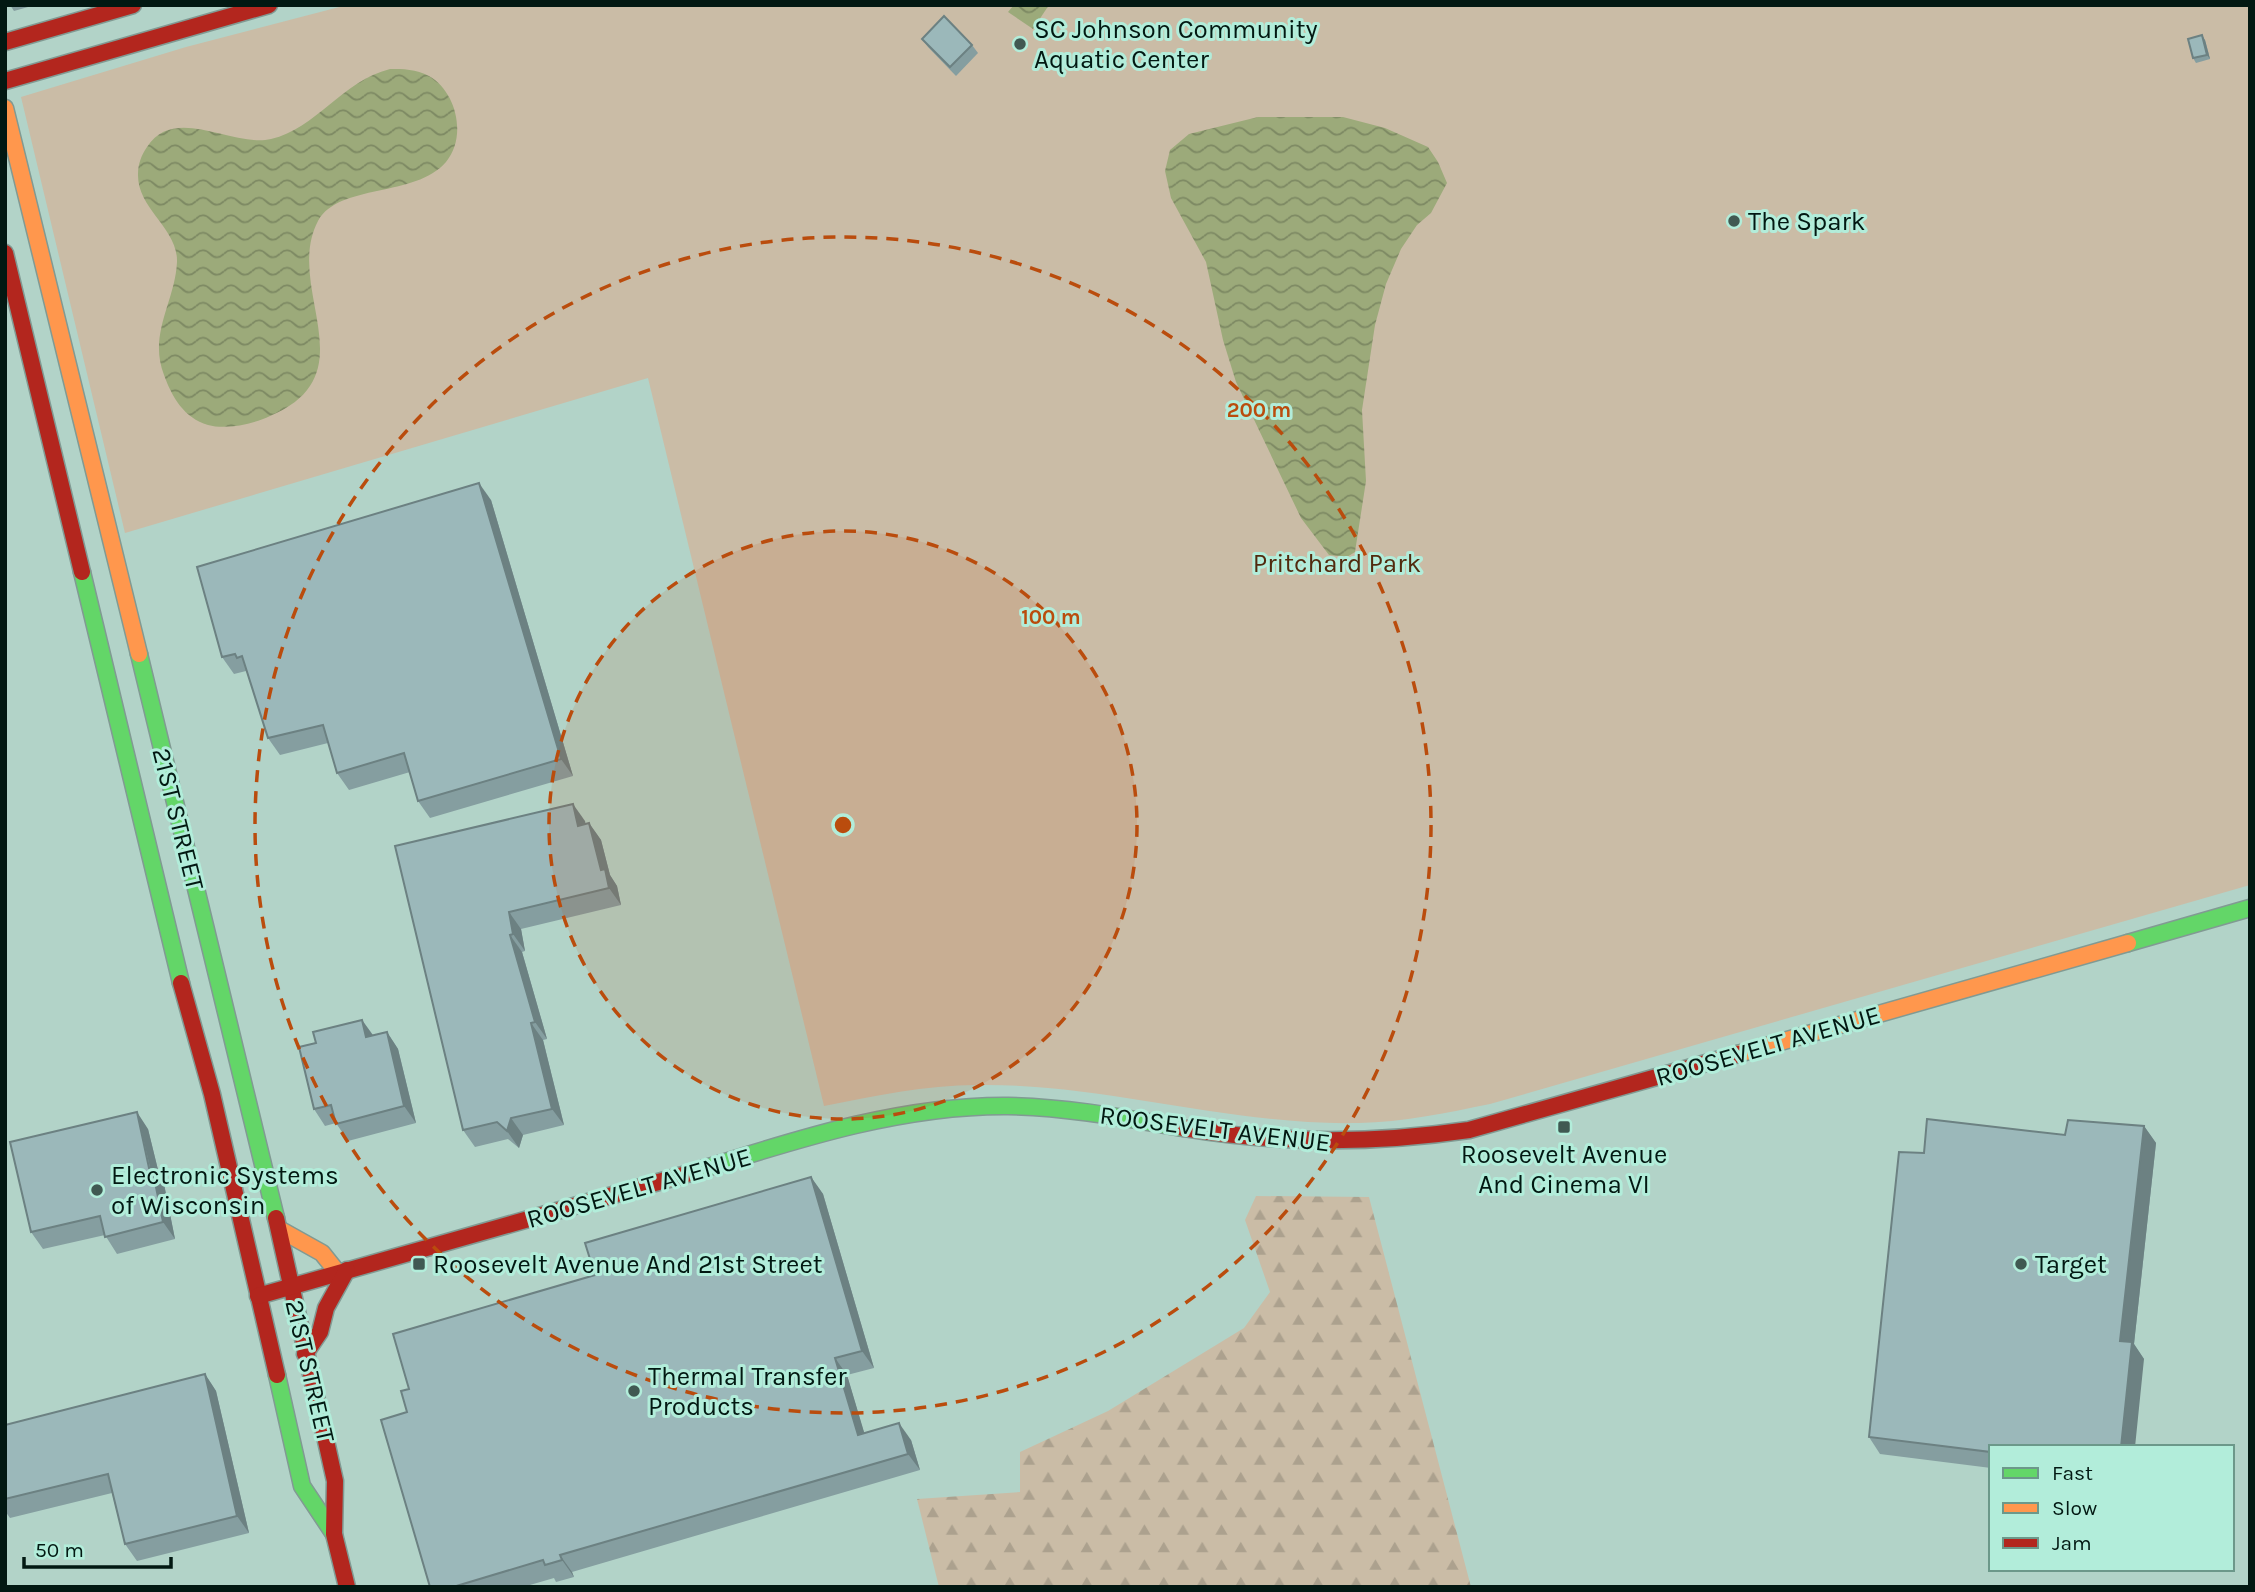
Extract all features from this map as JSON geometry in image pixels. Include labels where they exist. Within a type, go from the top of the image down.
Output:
[{"type":"street","points":[[5,42],[133,5]]},
{"type":"street","points":[[5,81],[270,5]]},
{"type":"street","name":"21ST STREET","points":[[5,108],[279,1229],[335,1481],[334,1534],[347,1587]]},
{"type":"street","name":"21ST STREET","points":[[5,253],[176,962],[212,1094],[302,1486],[334,1534]]},
{"type":"street","name":"ROOSEVELT AVENUE","points":[[258,1296],[837,1130],[929,1111],[1028,1107],[1294,1142],[1353,1144],[1412,1139],[1469,1130],[2250,908]]},
{"type":"street","points":[[279,1229],[322,1253],[342,1271],[326,1308],[320,1332],[305,1354]]},
{"type":"green space","name":"Pritchard Park","points":[[347,5],[2250,5],[2250,885],[1490,1104],[1392,1121],[1311,1122],[1263,1118],[1025,1086],[958,1085],[824,1106],[648,378],[125,533],[21,97],[186,47]]},
{"type":"green space","points":[[1256,1196],[1369,1197],[1471,1587],[939,1587],[917,1499],[1020,1492],[1020,1452],[1108,1411],[1244,1328],[1270,1292],[1245,1220]]},
{"type":"water","points":[[1014,5],[1049,5],[1033,29],[1008,12]]},
{"type":"water","points":[[390,69],[424,74],[439,83],[456,116],[456,140],[452,152],[446,162],[432,173],[416,181],[342,201],[328,209],[318,221],[310,247],[310,274],[320,354],[315,377],[299,398],[270,416],[248,424],[223,427],[200,422],[186,412],[175,399],[160,360],[161,332],[177,262],[171,239],[139,186],[138,170],[143,154],[159,135],[173,129],[205,130],[256,140],[287,134],[302,126],[357,84]]},
{"type":"water","points":[[1258,117],[1343,117],[1385,128],[1428,147],[1447,183],[1431,213],[1417,225],[1401,249],[1386,284],[1375,325],[1362,410],[1366,481],[1355,552],[1347,557],[1329,555],[1301,518],[1236,382],[1223,340],[1206,262],[1171,198],[1165,171],[1170,150],[1189,134]]},
{"type":"building","points":[[944,16],[972,45],[950,67],[922,39]]},
{"type":"building","points":[[2202,35],[2207,55],[2193,58],[2188,39]]},
{"type":"building","points":[[479,483],[561,759],[418,801],[404,753],[337,773],[323,725],[268,738],[242,656],[237,658],[235,654],[222,657],[197,567]]},
{"type":"building","points":[[573,804],[578,826],[589,823],[601,870],[605,869],[609,888],[509,912],[513,934],[510,935],[535,1022],[531,1023],[552,1109],[511,1118],[507,1131],[497,1122],[463,1130],[395,846]]},
{"type":"building","points":[[362,1020],[366,1037],[387,1032],[404,1106],[336,1124],[331,1105],[314,1109],[299,1047],[316,1043],[313,1032]]},
{"type":"building","name":"Electronic Systems of Wisconsin","points":[[137,1112],[163,1222],[105,1237],[100,1216],[31,1232],[10,1142]]},
{"type":"building","name":"Target","points":[[1927,1119],[2065,1135],[2068,1120],[2144,1126],[2120,1341],[2132,1342],[2121,1445],[1989,1445],[1989,1452],[1869,1437],[1899,1152],[1924,1153]]},
{"type":"building","name":"Thermal Transfer Products","points":[[811,1177],[862,1351],[835,1358],[858,1435],[899,1423],[908,1454],[560,1555],[562,1560],[545,1565],[543,1560],[453,1587],[430,1587],[381,1420],[407,1412],[401,1391],[409,1389],[393,1334],[595,1275],[585,1243]]},
{"type":"building","points":[[205,1374],[237,1516],[125,1544],[108,1474],[5,1499],[5,1425]]},
{"type":"traffic: fast","points":[[82,572],[181,983]]},
{"type":"traffic: fast","points":[[139,654],[276,1218]]},
{"type":"traffic: fast","points":[[2128,943],[2250,908]]},
{"type":"traffic: fast","points":[[690,1173],[846,1127],[886,1118],[967,1107],[1052,1108],[1183,1128]]},
{"type":"traffic: fast","points":[[277,1375],[302,1486],[334,1534]]},
{"type":"traffic: slow","points":[[5,108],[139,654]]},
{"type":"traffic: slow","points":[[1738,1054],[2128,943]]},
{"type":"traffic: slow","points":[[279,1229],[322,1253],[338,1273]]},
{"type":"traffic: jam","points":[[5,42],[133,5]]},
{"type":"traffic: jam","points":[[5,81],[269,5]]},
{"type":"traffic: jam","points":[[5,253],[82,572]]},
{"type":"traffic: jam","points":[[181,983],[212,1094],[277,1375]]},
{"type":"traffic: jam","points":[[1183,1128],[1290,1139],[1362,1140],[1433,1135],[1469,1130],[1738,1054]]},
{"type":"traffic: jam","points":[[258,1296],[690,1173]]},
{"type":"traffic: jam","points":[[276,1218],[335,1481],[334,1534],[347,1587]]},
{"type":"traffic: jam","points":[[305,1354],[320,1332],[326,1308],[347,1270]]},
{"type":"place","name":"SC Johnson Community Aquatic Center","points":[[1020,44]]},
{"type":"place","name":"The Spark","points":[[1734,221]]},
{"type":"place","name":"Roosevelt Avenue And Cinema VI","points":[[1564,1127]]},
{"type":"place","name":"Electronic Systems of Wisconsin","points":[[97,1190]]},
{"type":"place","name":"Roosevelt Avenue And 21st Street","points":[[419,1264]]},
{"type":"place","name":"Target","points":[[2021,1264]]},
{"type":"place","name":"Thermal Transfer Products","points":[[634,1391]]}]
